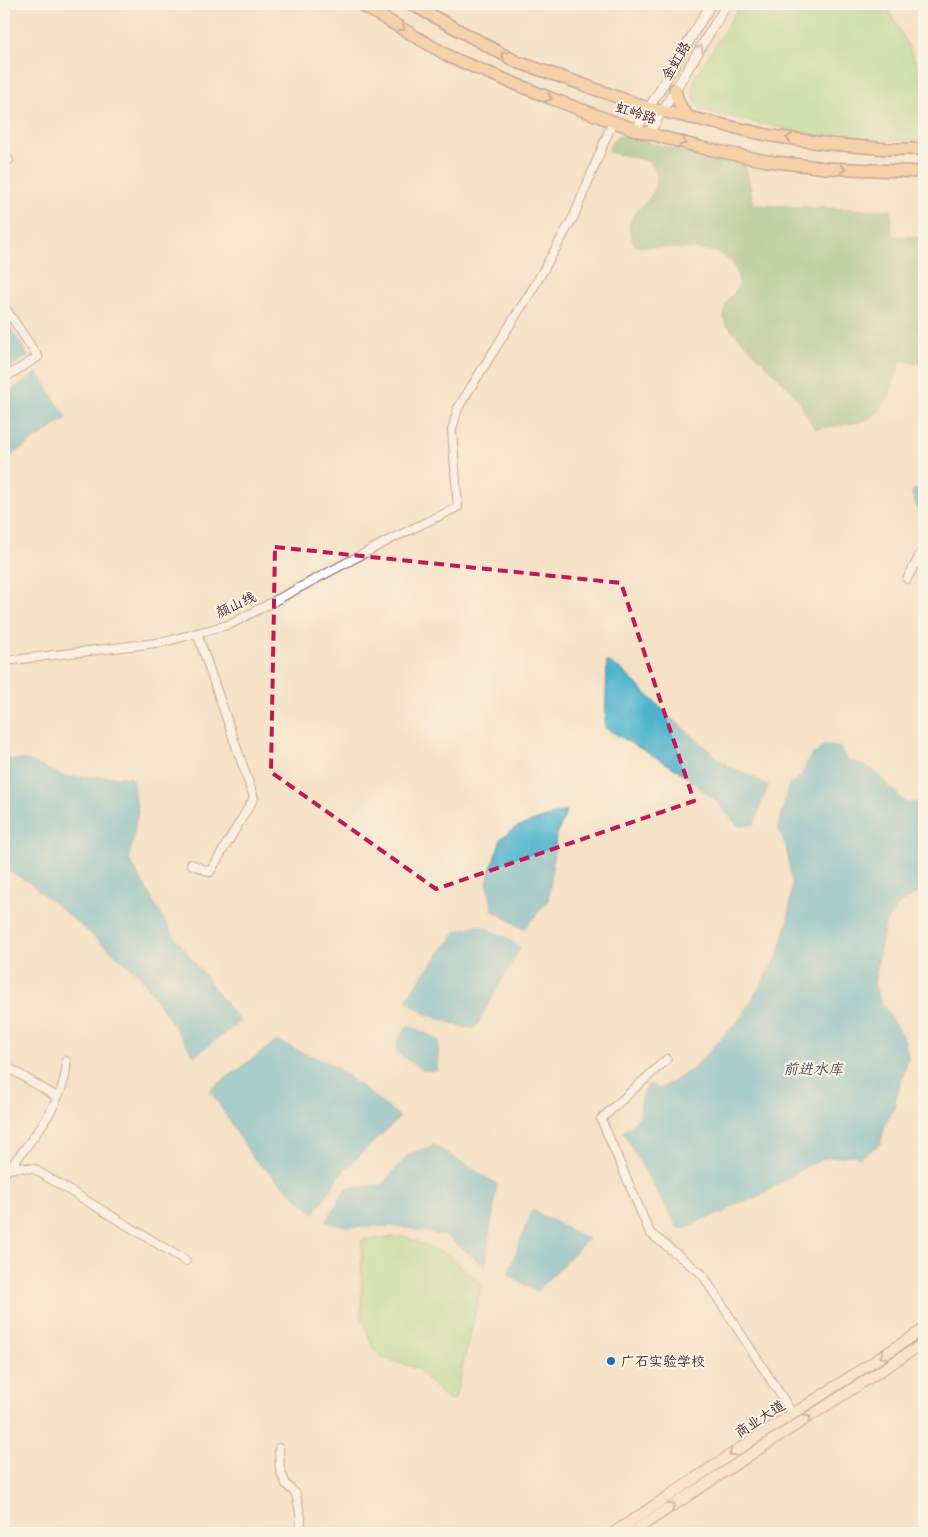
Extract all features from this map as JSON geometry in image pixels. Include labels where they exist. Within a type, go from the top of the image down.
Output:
[{"type":"main road","name":"虹岭路","points":[[360,4],[452,58],[550,98],[649,134],[703,148],[766,160],[826,168],[924,172]]},
{"type":"main road","name":"虹岭路","points":[[411,4],[517,62],[661,112],[772,136],[829,144],[889,149],[924,149]]},
{"type":"main road","points":[[675,89],[677,102],[690,118]]},
{"type":"main road","name":"商业大道","points":[[613,1533],[924,1329]]},
{"type":"main road","name":"商业大道","points":[[631,1533],[924,1343]]},
{"type":"street","name":"金虹路","points":[[636,130],[711,4]]},
{"type":"street","name":"金虹路","points":[[649,134],[727,4]]},
{"type":"street","name":"颜山线","points":[[4,661],[164,642],[231,624],[393,538],[458,507],[452,430],[458,408],[535,285],[574,216],[613,121]]},
{"type":"street","points":[[4,310],[6,308],[38,357],[4,378]]},
{"type":"street","points":[[906,578],[924,548]]},
{"type":"street","points":[[191,864],[210,872],[254,798],[197,633]]},
{"type":"street","points":[[668,1059],[601,1119],[650,1234],[702,1274],[793,1414]]},
{"type":"street","points":[[6,1171],[44,1124],[62,1085],[66,1061]]},
{"type":"street","points":[[4,1065],[56,1097]]},
{"type":"street","points":[[6,1171],[19,1167],[34,1169],[186,1261]]},
{"type":"street","points":[[278,1448],[280,1470],[286,1484],[296,1494],[301,1518],[300,1533]]},
{"type":"highlighted area","points":[[275,547],[621,583],[694,801],[436,889],[271,772]]},
{"type":"green space","points":[[741,4],[883,4],[904,39],[919,71],[925,100],[924,141],[818,136],[715,114],[702,108],[695,99],[695,78]]},
{"type":"green space","points":[[619,136],[626,136],[682,152],[745,164],[754,205],[891,210],[892,236],[916,237],[924,240],[924,363],[900,361],[889,395],[885,403],[873,416],[853,423],[815,429],[800,402],[784,383],[725,323],[725,307],[739,287],[738,274],[732,262],[718,252],[636,246],[630,233],[630,224],[635,213],[654,191],[657,175],[651,163],[608,152],[613,140]]},
{"type":"green space","points":[[404,1236],[448,1255],[482,1284],[455,1399],[446,1399],[418,1369],[381,1357],[373,1348],[361,1315],[362,1240]]},
{"type":"water","points":[[4,319],[28,356],[4,372]]},
{"type":"water","points":[[38,373],[67,418],[4,460],[4,395]]},
{"type":"water","points":[[924,488],[924,513],[921,514],[918,512],[912,493],[914,490]]},
{"type":"water","points":[[607,661],[621,669],[673,720],[728,766],[768,785],[754,824],[738,826],[714,799],[679,771],[605,728]]},
{"type":"water","name":"前进水库","points":[[826,745],[840,748],[846,759],[873,770],[906,803],[924,802],[924,890],[901,902],[885,923],[874,983],[878,996],[905,1041],[908,1058],[893,1110],[885,1125],[880,1144],[859,1158],[854,1155],[825,1158],[807,1166],[759,1196],[736,1204],[723,1213],[702,1219],[685,1229],[677,1227],[623,1132],[640,1115],[642,1095],[649,1084],[660,1089],[693,1069],[743,1015],[778,956],[788,920],[792,883],[786,846],[779,829],[779,823],[789,784],[802,774],[812,754],[818,753],[820,748]]},
{"type":"water","points":[[4,759],[28,760],[65,777],[131,777],[138,811],[129,859],[171,932],[240,1022],[194,1056],[140,975],[30,883],[4,868]]},
{"type":"water","points":[[567,810],[556,837],[548,901],[524,929],[493,911],[487,882],[501,838],[517,827]]},
{"type":"water","points":[[478,925],[506,937],[520,948],[475,1028],[463,1027],[423,1013],[406,1000],[457,931]]},
{"type":"water","points":[[408,1025],[439,1040],[437,1070],[423,1070],[396,1052],[398,1040]]},
{"type":"water","points":[[277,1041],[336,1067],[400,1117],[344,1170],[314,1213],[253,1158],[210,1090]]},
{"type":"water","points":[[434,1145],[497,1184],[485,1266],[446,1236],[397,1226],[350,1227],[326,1222],[346,1188],[382,1185],[408,1155]]},
{"type":"water","points":[[532,1210],[588,1239],[536,1292],[508,1274]]},
{"type":"place","name":"广石实验学校","points":[[611,1361]]}]
